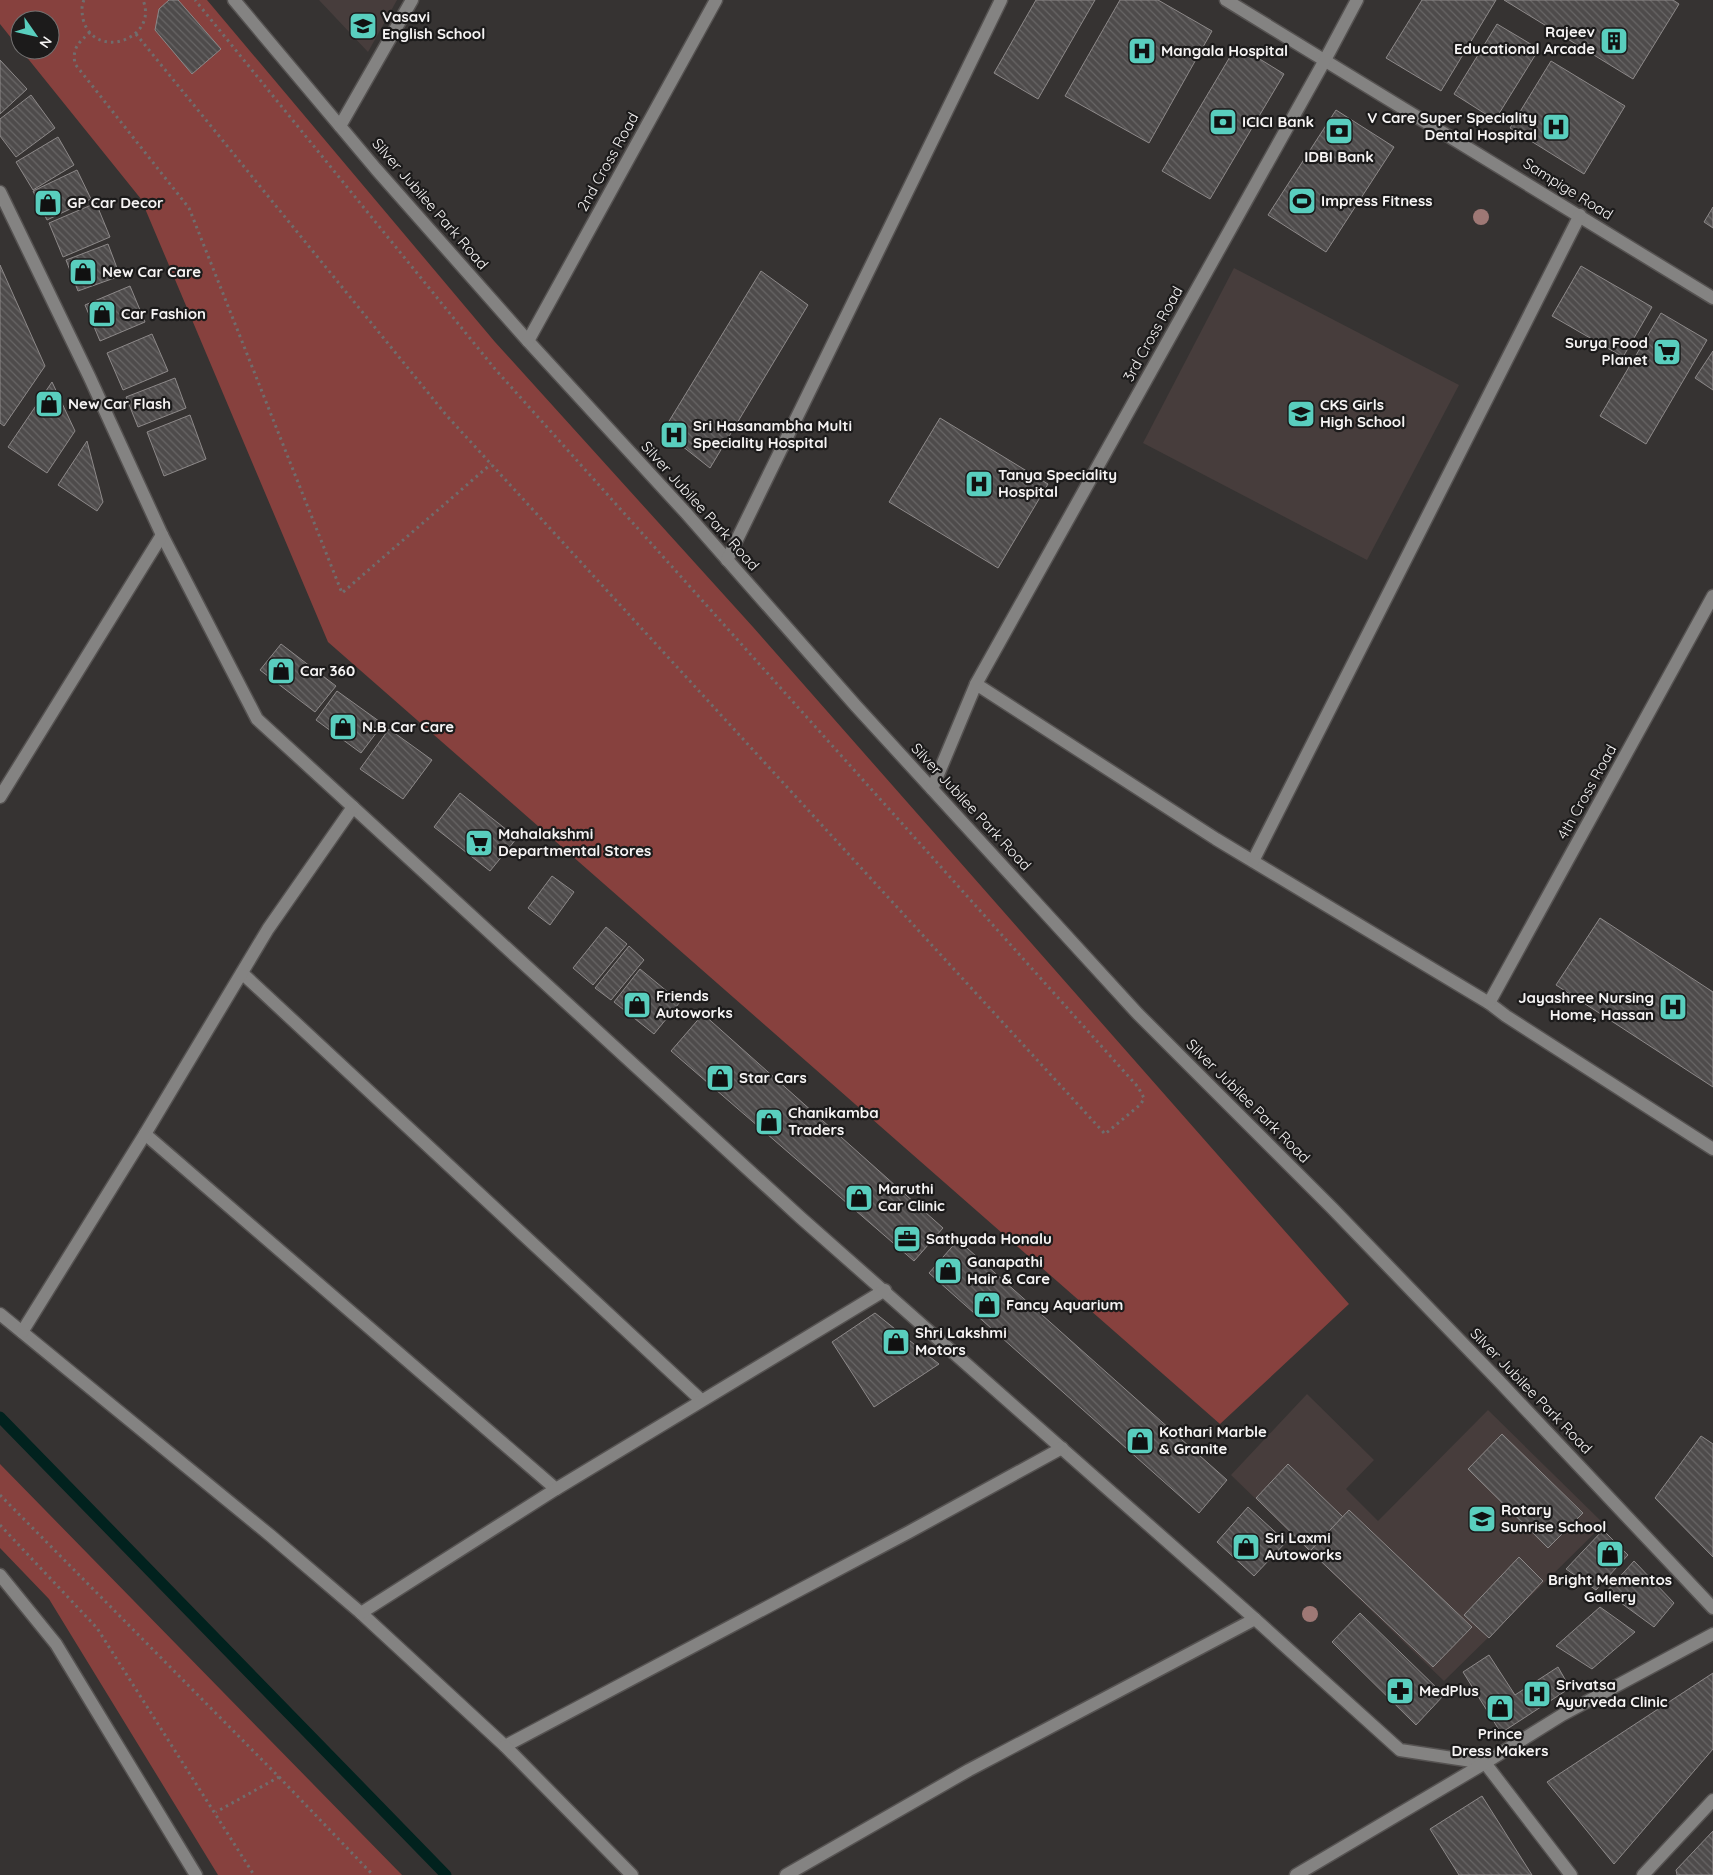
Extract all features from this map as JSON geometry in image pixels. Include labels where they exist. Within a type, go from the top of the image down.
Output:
[{"type":"street","name":"Silver Jubilee Park Road","points":[[234,0],[340,126],[528,341],[932,789],[1138,1014],[1499,1381],[1713,1608]]},
{"type":"street","points":[[340,126],[412,0]]},
{"type":"street","name":"2nd Cross Road","points":[[528,341],[716,0]]},
{"type":"street","points":[[727,560],[1000,0]]},
{"type":"street","name":"Sampige Road","points":[[1226,0],[1713,298]]},
{"type":"street","name":"3rd Cross Road","points":[[932,789],[976,684],[1357,0]]},
{"type":"street","points":[[0,192],[89,376],[162,535],[257,719],[801,1218],[885,1290],[1400,1750],[1485,1763],[1571,1875]]},
{"type":"street","points":[[1253,861],[1580,215]]},
{"type":"street","points":[[0,797],[162,535]]},
{"type":"street","name":"4th Cross Road","points":[[1489,1003],[1713,596]]},
{"type":"street","points":[[976,684],[1253,861],[1489,1003],[1506,1016],[1713,1149]]},
{"type":"street","points":[[22,1332],[268,929],[353,807]]},
{"type":"street","points":[[242,972],[701,1400]]},
{"type":"street","points":[[144,1134],[556,1488]]},
{"type":"street","points":[[361,1613],[556,1488],[885,1290]]},
{"type":"street","points":[[0,1314],[271,1536],[361,1613],[504,1746],[632,1875]]},
{"type":"street","points":[[504,1746],[909,1532],[1062,1448]]},
{"type":"street","points":[[0,1575],[56,1644],[196,1875]]},
{"type":"street","points":[[786,1875],[969,1770],[1255,1619]]},
{"type":"street","points":[[1296,1875],[1562,1715],[1713,1634]]},
{"type":"street","points":[[1643,1875],[1713,1800]]},
{"type":"path","points":[[84,0],[82,14],[84,24],[98,39],[108,42],[127,40],[136,34],[145,14],[143,0]]},
{"type":"path","points":[[136,34],[447,416],[1105,1134],[1141,1104],[1144,1098],[1138,1087],[495,369],[196,0]]},
{"type":"path","points":[[90,32],[76,46],[73,55],[75,64],[189,208],[342,593],[491,464]]},
{"type":"path","points":[[0,1495],[279,1777],[373,1875]]},
{"type":"path","points":[[0,1525],[97,1628],[216,1812],[254,1875]]},
{"type":"path","points":[[216,1812],[279,1777]]},
{"type":"shaded area","points":[[0,0],[207,0],[495,342],[753,627],[1349,1304],[1220,1424],[328,642],[141,199],[29,60],[60,60],[60,10],[10,10],[10,36],[0,24]]},
{"type":"shaded area","name":"Vasavi English School","points":[[319,0],[397,0],[368,52]]},
{"type":"shaded area","name":"CKS Girls High School","points":[[1234,268],[1459,385],[1367,560],[1143,443]]},
{"type":"shaded area","points":[[1307,1394],[1374,1460],[1346,1489],[1378,1521],[1488,1410],[1604,1524],[1444,1681],[1231,1475]]},
{"type":"shaded area","points":[[0,1464],[402,1875],[218,1875],[49,1599],[0,1548]]},
{"type":"building","points":[[169,0],[178,0],[221,49],[192,74],[155,30],[159,9]]},
{"type":"building","points":[[1036,0],[1095,0],[1038,99],[994,73]]},
{"type":"building","points":[[1120,0],[1158,0],[1212,31],[1149,143],[1065,96]]},
{"type":"building","name":"Rajeev Educational Arcade","points":[[1422,0],[1496,0],[1441,91],[1386,58]]},
{"type":"building","name":"Rajeev Educational Arcade","points":[[1504,0],[1673,0],[1679,4],[1633,79]]},
{"type":"building","points":[[1497,24],[1539,49],[1495,120],[1454,94]]},
{"type":"building","name":"ICICI Bank","points":[[1237,45],[1284,74],[1210,199],[1162,171]]},
{"type":"building","points":[[0,60],[27,89],[0,114]]},
{"type":"building","points":[[1551,61],[1625,106],[1584,174],[1510,128]]},
{"type":"building","points":[[31,95],[55,128],[16,157],[0,136],[0,119]]},
{"type":"building","points":[[1336,110],[1394,147],[1326,252],[1268,215]]},
{"type":"building","points":[[58,137],[74,165],[33,190],[16,162]]},
{"type":"building","points":[[77,170],[91,199],[47,220],[33,191]]},
{"type":"building","points":[[96,203],[110,237],[63,257],[49,223]]},
{"type":"building","points":[[1713,207],[1713,228],[1704,222]]},
{"type":"building","points":[[108,244],[120,276],[78,291],[66,260]]},
{"type":"building","points":[[0,265],[45,366],[4,426],[0,423]]},
{"type":"building","points":[[1581,266],[1652,307],[1623,357],[1552,316]]},
{"type":"building","points":[[761,271],[808,305],[710,468],[663,431]]},
{"type":"building","points":[[130,286],[145,322],[100,341],[85,305]]},
{"type":"building","points":[[1661,313],[1707,340],[1646,444],[1600,416]]},
{"type":"building","points":[[152,334],[168,371],[123,390],[107,353]]},
{"type":"building","points":[[1713,351],[1713,390],[1695,378]]},
{"type":"building","points":[[175,378],[186,408],[138,427],[126,397]]},
{"type":"building","points":[[52,382],[75,431],[47,473],[8,447]]},
{"type":"building","points":[[190,415],[206,459],[164,476],[147,432]]},
{"type":"building","points":[[940,418],[1048,484],[998,568],[889,502]]},
{"type":"building","points":[[87,441],[103,502],[97,511],[58,485]]},
{"type":"building","points":[[281,644],[336,686],[315,712],[260,670]]},
{"type":"building","points":[[337,691],[383,724],[361,753],[316,720]]},
{"type":"building","points":[[389,729],[432,760],[403,799],[360,769]]},
{"type":"building","points":[[460,793],[517,838],[490,871],[434,827]]},
{"type":"building","points":[[552,876],[574,892],[550,925],[528,908]]},
{"type":"building","points":[[1600,918],[1713,992],[1713,1087],[1556,985]]},
{"type":"building","points":[[606,927],[627,944],[593,985],[573,968]]},
{"type":"building","points":[[629,946],[644,960],[611,1000],[595,988]]},
{"type":"building","points":[[640,969],[680,1002],[654,1034],[614,1002]]},
{"type":"building","points":[[703,1014],[943,1228],[914,1261],[671,1051]]},
{"type":"building","points":[[958,1240],[1227,1480],[1199,1513],[929,1273]]},
{"type":"building","points":[[875,1313],[939,1364],[874,1407],[832,1342]]},
{"type":"building","points":[[1502,1434],[1583,1513],[1548,1548],[1468,1469]]},
{"type":"building","points":[[1701,1436],[1713,1444],[1713,1557],[1655,1498]]},
{"type":"building","points":[[1288,1464],[1343,1517],[1310,1551],[1256,1498]]},
{"type":"building","points":[[1248,1507],[1286,1542],[1254,1576],[1217,1542]]},
{"type":"building","points":[[1349,1510],[1472,1627],[1433,1667],[1310,1551]]},
{"type":"building","points":[[1603,1530],[1628,1555],[1596,1590],[1566,1569]]},
{"type":"building","points":[[1519,1557],[1543,1581],[1489,1638],[1464,1615]]},
{"type":"building","points":[[1634,1561],[1674,1603],[1654,1627],[1606,1592]]},
{"type":"building","points":[[1600,1607],[1635,1632],[1592,1669],[1556,1646]]},
{"type":"building","points":[[1360,1613],[1444,1695],[1416,1725],[1332,1642]]},
{"type":"building","points":[[1489,1655],[1515,1695],[1558,1667],[1570,1688],[1501,1733],[1463,1672]]},
{"type":"building","points":[[1713,1673],[1713,1749],[1614,1864],[1547,1782]]},
{"type":"building","points":[[1482,1796],[1532,1875],[1459,1875],[1430,1829]]},
{"type":"building","points":[[1713,1831],[1713,1875],[1677,1875],[1676,1870]]},
{"type":"waterway","points":[[0,1417],[446,1875]]},
{"type":"place","name":"Vasavi English School","points":[[363,26]]},
{"type":"place","name":"Rajeev Educational Arcade","points":[[1614,41]]},
{"type":"place","name":"Mangala Hospital","points":[[1142,51]]},
{"type":"place","name":"ICICI Bank","points":[[1223,122]]},
{"type":"place","name":"V Care Super Speciality Dental Hospital","points":[[1556,127]]},
{"type":"place","name":"IDBI Bank","points":[[1339,131]]},
{"type":"place","name":"Impress Fitness","points":[[1302,201]]},
{"type":"place","name":"GP Car Decor","points":[[48,203]]},
{"type":"place","name":"New Car Care","points":[[83,272]]},
{"type":"place","name":"Car Fashion","points":[[102,314]]},
{"type":"place","name":"Surya Food Planet","points":[[1667,352]]},
{"type":"place","name":"New Car Flash","points":[[49,404]]},
{"type":"place","name":"CKS Girls High School","points":[[1301,414]]},
{"type":"place","name":"Sri Hasanambha Multi Speciality Hospital","points":[[674,435]]},
{"type":"place","name":"Tanya Speciality Hospital","points":[[979,484]]},
{"type":"place","name":"Car 360","points":[[281,671]]},
{"type":"place","name":"N.B Car Care","points":[[343,727]]},
{"type":"place","name":"Mahalakshmi Departmental Stores","points":[[479,843]]},
{"type":"place","name":"Friends Autoworks","points":[[637,1005]]},
{"type":"place","name":"Jayashree Nursing Home, Hassan","points":[[1673,1007]]},
{"type":"place","name":"Star Cars","points":[[720,1078]]},
{"type":"place","name":"Chanikamba Traders","points":[[769,1122]]},
{"type":"place","name":"Maruthi Car Clinic","points":[[859,1198]]},
{"type":"place","name":"Sathyada Honalu","points":[[907,1239]]},
{"type":"place","name":"Ganapathi Hair & Care","points":[[948,1271]]},
{"type":"place","name":"Fancy Aquarium","points":[[987,1305]]},
{"type":"place","name":"Shri Lakshmi Motors","points":[[896,1342]]},
{"type":"place","name":"Kothari Marble & Granite","points":[[1140,1441]]},
{"type":"place","name":"Rotary Sunrise School","points":[[1482,1519]]},
{"type":"place","name":"Sri Laxmi Autoworks","points":[[1246,1547]]},
{"type":"place","name":"Bright Mementos Gallery","points":[[1610,1554]]},
{"type":"place","name":"MedPlus","points":[[1400,1691]]},
{"type":"place","name":"Srivatsa Ayurveda Clinic","points":[[1537,1694]]},
{"type":"place","name":"Prince Dress Makers","points":[[1500,1708]]}]
